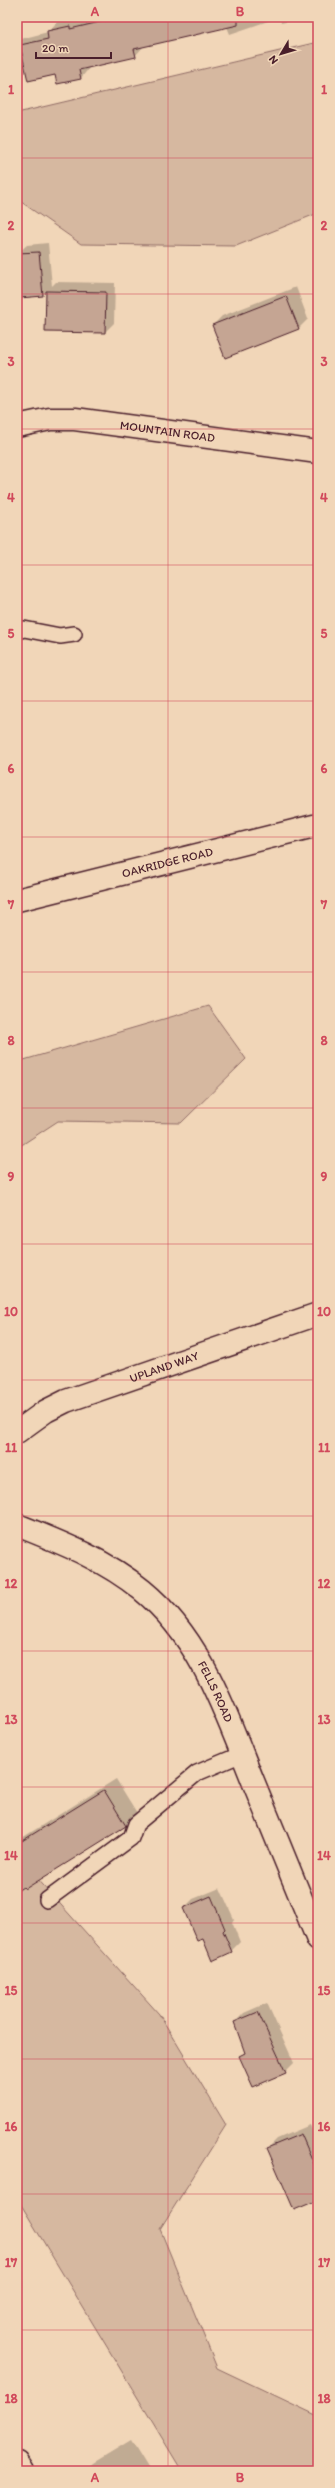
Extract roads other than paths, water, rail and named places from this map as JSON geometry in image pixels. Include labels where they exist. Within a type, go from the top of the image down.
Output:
[{"type":"street","name":"MOUNTAIN ROAD","points":[[17,426],[50,419],[75,419],[318,452]]},
{"type":"street","name":"OAKRIDGE ROAD","points":[[17,900],[318,825]]},
{"type":"street","name":"UPLAND WAY","points":[[17,1432],[46,1411],[66,1401],[318,1314]]},
{"type":"street","name":"FELLS ROAD","points":[[17,1525],[98,1560],[127,1578],[163,1610],[197,1654],[221,1699],[318,1940]]},
{"type":"street","points":[[17,2463],[22,2471]]},
{"type":"lane","points":[[17,631],[24,629],[60,636],[74,634]]},
{"type":"lane","points":[[47,1900],[131,1838],[136,1824],[197,1773],[242,1754]]}]
